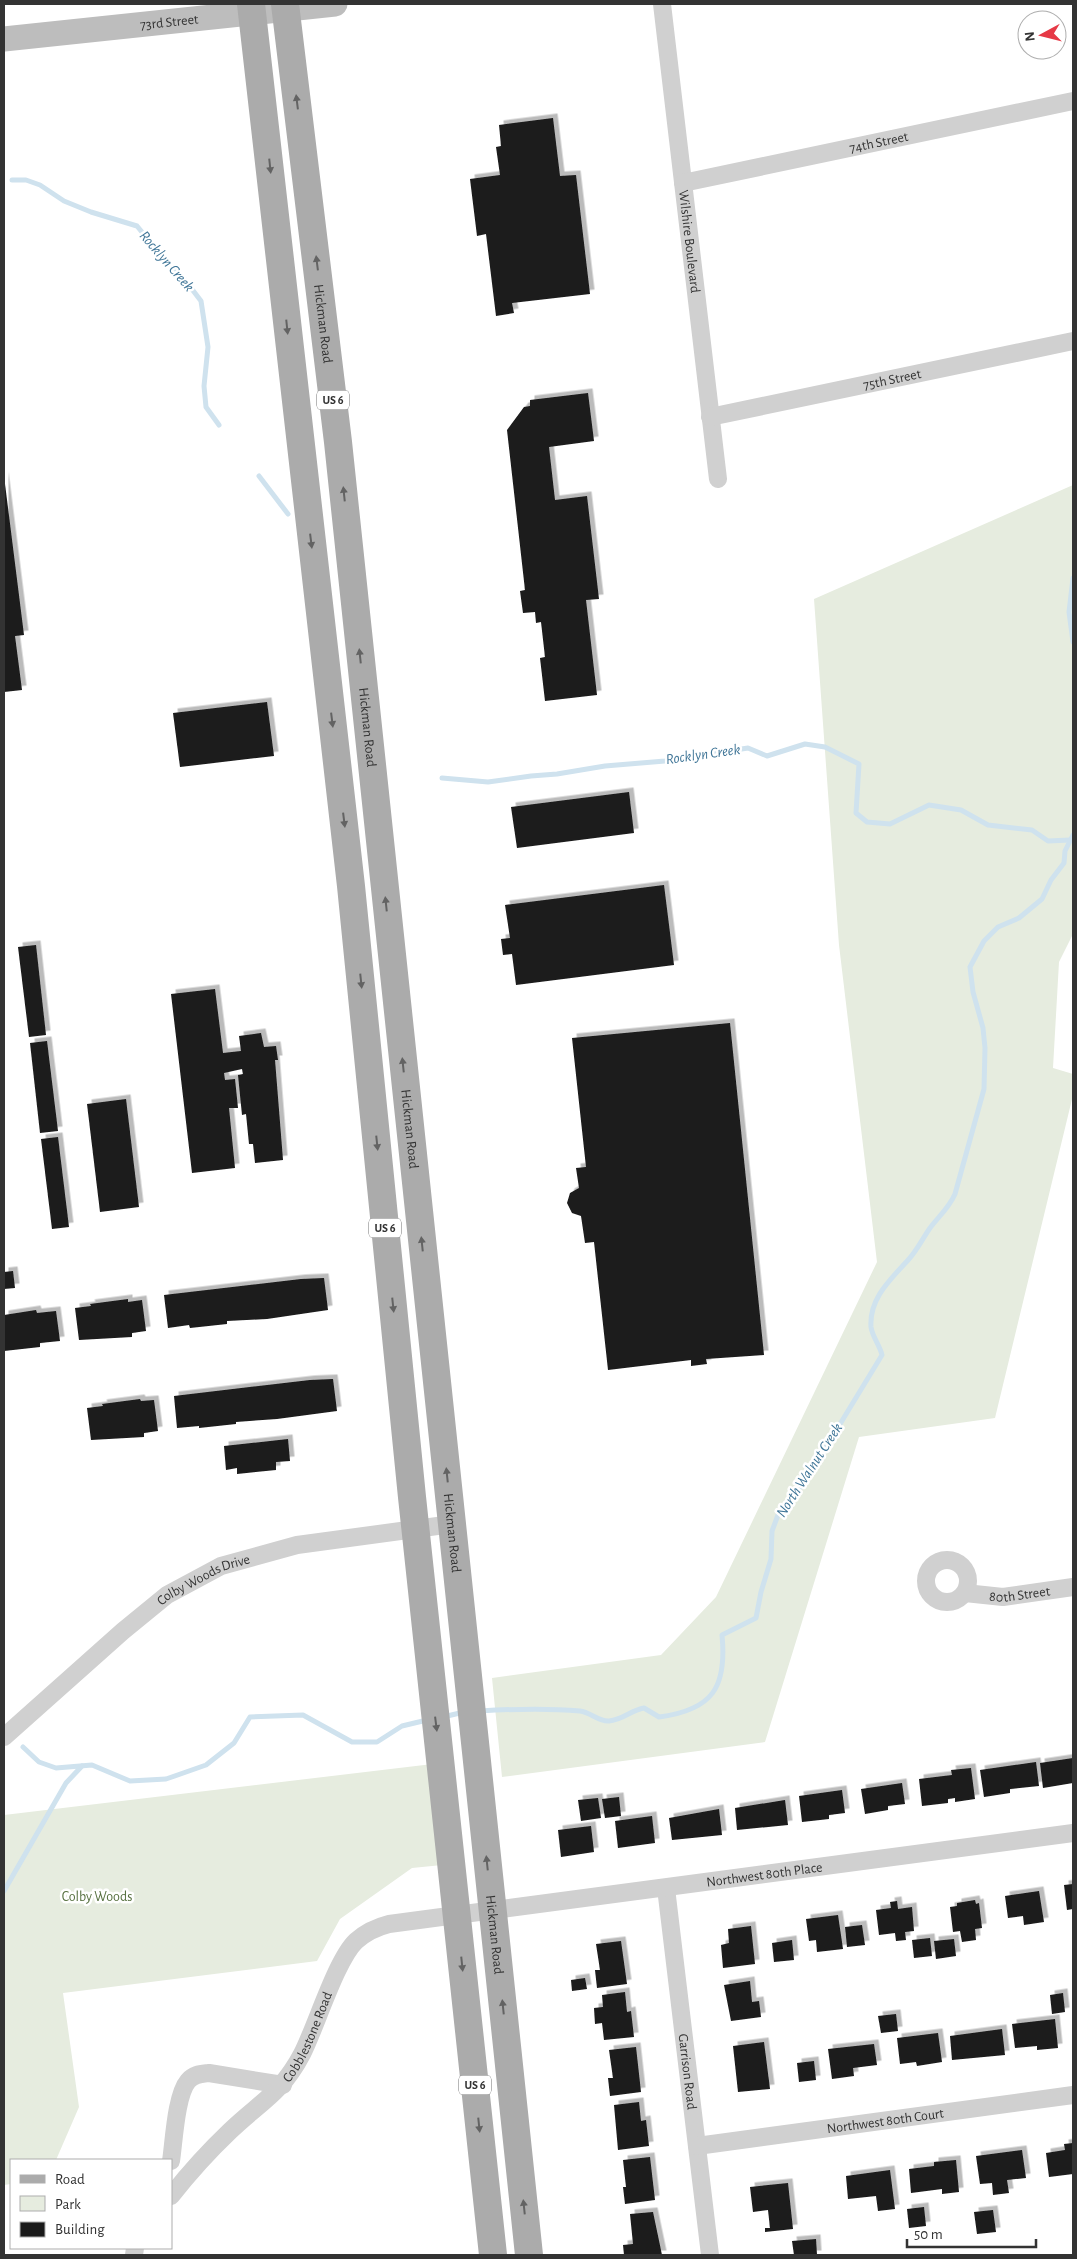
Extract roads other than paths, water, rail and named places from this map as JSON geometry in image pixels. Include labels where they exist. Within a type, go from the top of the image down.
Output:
[{"type":"main road","name":"73rd Street","points":[[4,39],[252,8],[335,4]]},
{"type":"main road","name":"Hickman Road","points":[[286,7],[337,433],[529,2255]]},
{"type":"main road","name":"US 6","points":[[252,8],[350,878],[415,1529],[493,2255]]},
{"type":"street","name":"Wilshire Boulevard","points":[[662,4],[718,479]]},
{"type":"street","name":"74th Street","points":[[683,183],[1073,101]]},
{"type":"street","name":"75th Street","points":[[710,417],[1073,341]]},
{"type":"street","name":"Colby Woods Drive","points":[[4,1737],[123,1631],[167,1596],[221,1566],[272,1550],[297,1545],[452,1524]]},
{"type":"street","name":"80th Street","points":[[965,1593],[1003,1597],[1073,1587]]},
{"type":"street","name":"Northwest 80th Place","points":[[457,1915],[493,1912],[1073,1833]]},
{"type":"street","name":"Garrison Road","points":[[666,1888],[710,2255]]},
{"type":"street","name":"Cobblestone Road","points":[[172,2195],[186,2176],[231,2130],[283,2085],[302,2054],[344,1958],[355,1942],[376,1927],[457,1915]]},
{"type":"street","points":[[171,2159],[182,2093],[190,2079],[198,2074],[210,2073],[283,2085]]},
{"type":"street","name":"Northwest 80th Court","points":[[697,2146],[1073,2095]]},
{"type":"waterway","name":"Rocklyn Creek","points":[[12,180],[26,180],[40,185],[64,201],[91,212],[137,226],[164,259],[185,280],[201,301],[208,347],[204,386],[206,407],[219,425]]},
{"type":"waterway","name":"Rocklyn Creek","points":[[259,476],[288,514]]},
{"type":"waterway","name":"North Walnut Creek","points":[[1073,578],[1069,612],[1073,642]]},
{"type":"waterway","name":"Rocklyn Creek","points":[[442,778],[488,782],[605,766],[665,761],[748,748],[767,756],[805,744],[825,747],[859,764],[856,813],[867,822],[890,824],[929,805],[961,810],[988,825],[1032,830],[1048,841],[1070,840]]},
{"type":"waterway","name":"North Walnut Creek","points":[[480,1711],[555,1709],[580,1711],[609,1721],[619,1719],[644,1708],[659,1717],[677,1714],[692,1709],[704,1702],[713,1693],[719,1682],[722,1669],[722,1635],[756,1618],[761,1592],[771,1559],[772,1531],[778,1515],[806,1480],[882,1355],[871,1327],[871,1317],[877,1298],[912,1255],[930,1228],[950,1204],[955,1194],[984,1089],[985,1048],[983,1028],[973,992],[970,967],[984,941],[998,927],[1019,918],[1042,899],[1051,880],[1064,863],[1065,851],[1073,835]]},
{"type":"waterway","name":"North Walnut Creek","points":[[443,1717],[464,1712]]},
{"type":"waterway","name":"North Walnut Creek","points":[[23,1747],[39,1762],[56,1768],[92,1765],[130,1781],[166,1779],[206,1765],[234,1743],[250,1717],[303,1715],[352,1742],[377,1742],[402,1726],[427,1720]]},
{"type":"waterway","name":"North Walnut Creek","points":[[4,1891],[66,1783],[82,1766]]},
{"type":"park label","name":"Colby Woods","points":[[97,1896]]}]
